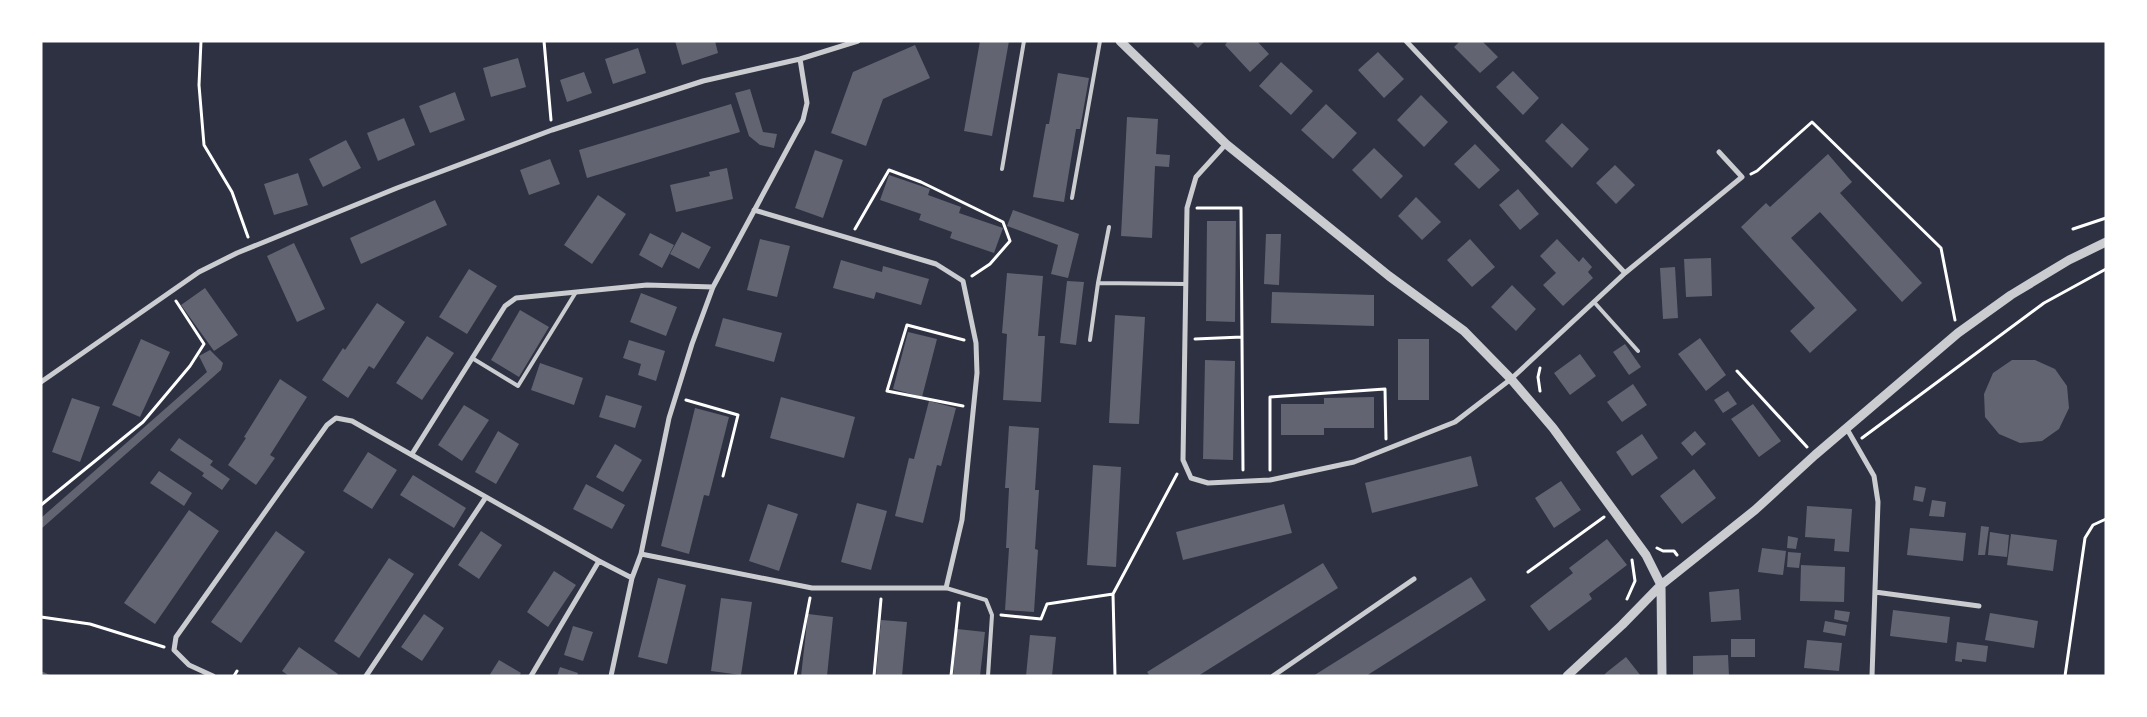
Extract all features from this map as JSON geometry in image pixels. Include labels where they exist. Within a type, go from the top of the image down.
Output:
[{"type":"street","points":[[41,382],[199,272],[252,246],[552,130],[703,81],[800,59],[858,41]]},
{"type":"street","points":[[1120,41],[1226,144],[1389,276],[1464,331],[1511,379],[1554,428],[1646,555],[1661,585],[1662,676]]},
{"type":"street","points":[[1406,41],[1625,273]]},
{"type":"street","points":[[618,676],[611,675],[632,578],[641,554],[669,418],[692,344],[713,287],[804,120],[807,104],[800,59]]},
{"type":"street","points":[[1226,144],[1196,177],[1187,208],[1183,460],[1191,478],[1208,482],[1270,480],[1354,462],[1454,422],[1511,379],[1625,273],[1742,177],[1719,152]]},
{"type":"street","points":[[641,554],[812,588],[946,588],[962,520],[977,374],[976,343],[963,281],[936,264],[754,210]]},
{"type":"street","points":[[1567,676],[1622,625],[1661,585],[1702,550],[1755,510],[1815,455],[1958,333],[2011,295],[2069,260],[2106,242]]},
{"type":"street","points":[[412,454],[504,306],[516,298],[647,285],[713,287]]},
{"type":"street","points":[[213,676],[189,665],[174,650],[176,636],[326,425],[336,418],[352,421],[632,578]]},
{"type":"street","points":[[1847,429],[1874,476],[1878,502],[1872,676]]},
{"type":"street","points":[[366,676],[486,497]]},
{"type":"street","points":[[531,676],[599,561]]},
{"type":"street","points":[[1272,676],[1414,579]]},
{"type":"street","points":[[1875,592],[1979,606]]},
{"type":"lane","points":[[1002,169],[1024,41]]},
{"type":"lane","points":[[1072,198],[1100,41]]},
{"type":"lane","points":[[1090,340],[1098,283],[1109,227]]},
{"type":"lane","points":[[1098,283],[1185,284]]},
{"type":"lane","points":[[472,358],[518,386],[576,292]]},
{"type":"lane","points":[[1594,302],[1638,351]]},
{"type":"lane","points":[[946,588],[986,600],[992,615],[988,676]]},
{"type":"path","points":[[201,41],[199,85],[204,145],[232,192],[252,246]]},
{"type":"path","points":[[544,41],[552,130]]},
{"type":"path","points":[[1742,177],[1757,171],[1812,122],[1941,248],[1958,333]]},
{"type":"path","points":[[849,238],[889,170],[921,182],[1003,222],[1010,240],[990,264],[963,281]]},
{"type":"path","points":[[1187,208],[1241,208],[1243,481]]},
{"type":"path","points":[[2073,229],[2106,218]]},
{"type":"path","points":[[1856,443],[2044,303],[2106,269]]},
{"type":"path","points":[[41,505],[143,422],[190,366],[204,344],[170,292]]},
{"type":"path","points":[[974,408],[887,392],[907,325],[976,343]]},
{"type":"path","points":[[1184,339],[1242,337]]},
{"type":"path","points":[[1540,367],[1538,377],[1541,394]]},
{"type":"path","points":[[1737,371],[1815,455]]},
{"type":"path","points":[[1270,480],[1270,397],[1384,389],[1386,450]]},
{"type":"path","points":[[675,398],[738,415],[723,476]]},
{"type":"path","points":[[1115,676],[1113,594],[1183,460]]},
{"type":"path","points":[[1528,572],[1614,510]]},
{"type":"path","points":[[2065,676],[2085,538],[2093,525],[2106,519]]},
{"type":"path","points":[[795,676],[812,588]]},
{"type":"path","points":[[874,676],[882,589]]},
{"type":"path","points":[[951,676],[961,593]]},
{"type":"path","points":[[992,615],[1041,619],[1047,604],[1113,594]]},
{"type":"path","points":[[41,617],[90,624],[174,650]]},
{"type":"path","points":[[234,676],[237,671]]},
{"type":"building","points":[[675,41],[715,41],[718,53],[682,65]]},
{"type":"building","points":[[980,41],[1009,41],[992,136],[964,131]]},
{"type":"building","points":[[1191,41],[1205,41],[1198,48]]},
{"type":"building","points":[[1228,41],[1257,41],[1269,54],[1250,72],[1225,45]]},
{"type":"building","points":[[1460,41],[1482,41],[1498,57],[1480,73],[1454,47]]},
{"type":"building","points":[[915,45],[930,78],[883,99],[866,146],[831,133],[853,72]]},
{"type":"building","points":[[638,48],[646,73],[613,84],[605,59]]},
{"type":"building","points":[[1378,52],[1404,79],[1384,98],[1358,70]]},
{"type":"building","points":[[518,58],[526,87],[491,97],[483,68]]},
{"type":"building","points":[[1281,62],[1313,91],[1291,115],[1259,86]]},
{"type":"building","points":[[1513,71],[1539,98],[1523,115],[1496,87]]},
{"type":"building","points":[[584,72],[592,93],[567,102],[560,80]]},
{"type":"building","points":[[1058,73],[1089,78],[1080,129],[1076,129],[1064,202],[1033,197],[1046,124],[1049,124]]},
{"type":"building","points":[[750,89],[763,132],[777,134],[774,148],[760,145],[749,136],[735,93]]},
{"type":"building","points":[[455,92],[465,120],[430,133],[419,106]]},
{"type":"building","points":[[1421,95],[1448,122],[1424,147],[1397,120]]},
{"type":"building","points":[[731,104],[740,132],[587,178],[579,150]]},
{"type":"building","points":[[1326,104],[1357,133],[1333,159],[1301,130]]},
{"type":"building","points":[[1127,117],[1158,119],[1156,154],[1170,155],[1169,167],[1155,166],[1152,238],[1121,236]]},
{"type":"building","points":[[404,118],[415,145],[378,161],[367,133]]},
{"type":"building","points":[[1562,123],[1589,149],[1572,168],[1545,141]]},
{"type":"building","points":[[346,140],[361,168],[323,187],[309,159]]},
{"type":"building","points":[[1475,144],[1500,170],[1479,189],[1454,164]]},
{"type":"building","points":[[1374,148],[1403,176],[1381,199],[1352,170]]},
{"type":"building","points":[[815,150],[843,160],[823,218],[795,208]]},
{"type":"building","points":[[1828,154],[1852,182],[1840,193],[1922,283],[1902,302],[1820,212],[1791,238],[1857,310],[1810,353],[1790,331],[1815,308],[1741,227],[1766,203],[1770,207]]},
{"type":"building","points":[[550,159],[560,184],[529,195],[520,170]]},
{"type":"building","points":[[1615,165],[1635,185],[1616,204],[1596,183]]},
{"type":"building","points":[[727,168],[733,199],[676,212],[670,185],[710,176],[709,172]]},
{"type":"building","points":[[298,173],[308,205],[274,215],[264,184]]},
{"type":"building","points":[[889,175],[930,189],[928,195],[961,207],[959,213],[1003,228],[994,253],[950,238],[952,232],[919,220],[921,214],[880,200]]},
{"type":"building","points":[[1518,189],[1539,214],[1520,230],[1499,205]]},
{"type":"building","points":[[598,195],[626,214],[592,264],[564,245]]},
{"type":"building","points":[[1416,197],[1441,222],[1422,240],[1398,216]]},
{"type":"building","points":[[435,200],[447,225],[361,264],[350,238]]},
{"type":"building","points":[[1013,210],[1079,234],[1068,278],[1051,274],[1058,245],[1007,226]]},
{"type":"building","points":[[1207,221],[1236,221],[1235,322],[1206,321]]},
{"type":"building","points":[[682,232],[711,247],[699,269],[670,254]]},
{"type":"building","points":[[650,233],[674,245],[662,268],[639,255]]},
{"type":"building","points":[[1266,234],[1281,234],[1279,285],[1264,284]]},
{"type":"building","points":[[760,239],[790,246],[777,297],[747,290]]},
{"type":"building","points":[[1470,239],[1495,267],[1472,287],[1447,260]]},
{"type":"building","points":[[1557,239],[1579,262],[1583,257],[1592,267],[1588,272],[1593,278],[1563,306],[1543,285],[1556,273],[1540,256]]},
{"type":"building","points":[[294,243],[325,309],[297,322],[267,256]]},
{"type":"building","points":[[1711,258],[1712,296],[1686,297],[1684,259]]},
{"type":"building","points":[[841,260],[882,272],[883,266],[929,279],[921,305],[876,292],[874,299],[833,288]]},
{"type":"building","points":[[1675,267],[1678,318],[1663,319],[1660,268]]},
{"type":"building","points":[[469,269],[497,286],[467,334],[439,317]]},
{"type":"building","points":[[1007,273],[1043,276],[1038,336],[1045,336],[1041,402],[1003,400],[1007,334],[1002,333]]},
{"type":"building","points":[[1067,281],[1084,282],[1076,345],[1060,343]]},
{"type":"building","points":[[1512,285],[1536,309],[1516,331],[1491,307]]},
{"type":"building","points":[[205,288],[238,335],[214,351],[181,305]]},
{"type":"building","points":[[1272,292],[1374,295],[1374,326],[1271,323]]},
{"type":"building","points":[[641,293],[677,307],[666,336],[630,322]]},
{"type":"building","points":[[377,303],[405,322],[374,369],[369,366],[348,398],[322,380],[343,348],[345,350]]},
{"type":"building","points":[[520,310],[549,327],[519,377],[491,360]]},
{"type":"building","points":[[1115,315],[1145,317],[1139,424],[1109,423]]},
{"type":"building","points":[[723,318],[782,333],[774,362],[715,346]]},
{"type":"building","points":[[908,332],[937,339],[922,397],[893,389]]},
{"type":"building","points":[[427,336],[454,353],[422,400],[396,383]]},
{"type":"building","points":[[1700,338],[1726,375],[1706,391],[1678,354]]},
{"type":"building","points":[[141,339],[170,352],[140,417],[112,405]]},
{"type":"building","points":[[1398,339],[1429,339],[1429,400],[1398,400]]},
{"type":"building","points":[[629,340],[665,351],[656,381],[638,375],[641,364],[623,358]]},
{"type":"building","points":[[1625,344],[1641,367],[1629,375],[1613,352]]},
{"type":"building","points":[[210,350],[223,363],[221,370],[41,529],[41,518],[207,372],[199,356]]},
{"type":"building","points":[[1580,354],[1596,376],[1570,395],[1554,373]]},
{"type":"building","points":[[1205,360],[1235,361],[1233,460],[1203,459]]},
{"type":"building","points":[[2012,360],[2035,360],[2055,369],[2067,386],[2069,408],[2059,429],[2042,441],[2020,443],[1999,434],[1985,417],[1984,394],[1993,373]]},
{"type":"building","points":[[540,363],[583,378],[574,405],[531,390]]},
{"type":"building","points":[[280,379],[307,397],[270,455],[275,458],[256,485],[228,465]]},
{"type":"building","points":[[1633,384],[1647,405],[1622,422],[1607,402]]},
{"type":"building","points":[[1728,391],[1737,404],[1723,413],[1714,400]]},
{"type":"building","points":[[606,395],[642,406],[635,428],[599,417]]},
{"type":"building","points":[[781,397],[855,417],[844,458],[770,438]]},
{"type":"building","points":[[1374,397],[1374,428],[1324,428],[1324,435],[1281,435],[1281,404],[1324,404],[1324,398]]},
{"type":"building","points":[[72,398],[100,407],[80,462],[52,452]]},
{"type":"building","points":[[929,401],[956,408],[941,466],[937,465],[923,523],[895,516],[909,458],[914,459]]},
{"type":"building","points":[[1753,404],[1781,441],[1759,457],[1731,419]]},
{"type":"building","points":[[464,405],[489,420],[462,461],[438,445]]},
{"type":"building","points":[[695,408],[729,417],[709,496],[704,495],[689,554],[661,546]]},
{"type":"building","points":[[1009,426],[1039,428],[1035,490],[1039,490],[1035,549],[1038,550],[1034,612],[1005,610],[1009,548],[1006,548],[1009,488],[1005,488]]},
{"type":"building","points":[[498,431],[519,444],[496,484],[475,472]]},
{"type":"building","points":[[1695,431],[1706,444],[1692,456],[1681,443]]},
{"type":"building","points":[[1642,434],[1658,458],[1632,476],[1616,452]]},
{"type":"building","points":[[179,438],[213,461],[210,465],[230,479],[222,490],[202,476],[204,473],[170,450]]},
{"type":"building","points":[[615,444],[642,460],[623,492],[596,477]]},
{"type":"building","points":[[368,452],[397,470],[372,509],[343,491]]},
{"type":"building","points":[[1471,456],[1478,486],[1372,513],[1365,483]]},
{"type":"building","points":[[1093,465],[1121,467],[1116,567],[1087,565]]},
{"type":"building","points":[[1694,469],[1716,498],[1682,524],[1660,496]]},
{"type":"building","points":[[159,471],[192,493],[184,506],[150,483]]},
{"type":"building","points":[[413,475],[466,508],[454,528],[400,495]]},
{"type":"building","points":[[1561,481],[1581,510],[1554,528],[1535,498]]},
{"type":"building","points":[[586,484],[625,505],[612,529],[573,509]]},
{"type":"building","points":[[1915,486],[1926,488],[1923,502],[1913,500]]},
{"type":"building","points":[[1932,500],[1946,502],[1944,517],[1929,516]]},
{"type":"building","points":[[857,503],[887,511],[871,570],[841,562]]},
{"type":"building","points":[[768,504],[798,514],[779,571],[749,561]]},
{"type":"building","points":[[1284,504],[1292,533],[1183,560],[1176,532]]},
{"type":"building","points":[[1807,506],[1852,509],[1849,552],[1834,551],[1835,539],[1805,537]]},
{"type":"building","points":[[189,510],[219,531],[155,624],[124,603]]},
{"type":"building","points":[[1981,526],[1989,527],[1985,555],[1978,555]]},
{"type":"building","points":[[1910,528],[1966,533],[1963,561],[1907,555]]},
{"type":"building","points":[[276,531],[305,552],[241,643],[211,622]]},
{"type":"building","points":[[481,531],[502,545],[479,579],[458,565]]},
{"type":"building","points":[[1990,532],[2009,535],[2007,557],[1988,555]]},
{"type":"building","points":[[2011,534],[2057,540],[2053,571],[2007,565]]},
{"type":"building","points":[[1788,536],[1798,538],[1796,549],[1787,548]]},
{"type":"building","points":[[1607,539],[1627,565],[1589,594],[1592,599],[1549,631],[1530,606],[1573,573],[1569,568]]},
{"type":"building","points":[[1762,548],[1786,551],[1783,575],[1758,572]]},
{"type":"building","points":[[1788,552],[1801,553],[1799,568],[1787,567]]},
{"type":"building","points":[[389,558],[414,574],[359,658],[334,641]]},
{"type":"building","points":[[1323,563],[1338,588],[1198,676],[1150,676],[1147,672]]},
{"type":"building","points":[[1801,565],[1845,567],[1844,602],[1800,601]]},
{"type":"building","points":[[554,571],[576,585],[548,627],[527,612]]},
{"type":"building","points":[[1471,577],[1486,600],[1366,676],[1313,676]]},
{"type":"building","points":[[658,578],[686,585],[667,664],[638,657]]},
{"type":"building","points":[[1739,589],[1741,620],[1711,622],[1709,592]]},
{"type":"building","points":[[721,598],[752,602],[741,675],[711,671]]},
{"type":"building","points":[[1835,610],[1850,612],[1848,622],[1834,619]]},
{"type":"building","points":[[1893,610],[1950,617],[1947,643],[1890,636]]},
{"type":"building","points":[[1990,613],[2038,621],[2034,648],[1985,640]]},
{"type":"building","points":[[424,614],[444,628],[422,661],[401,647]]},
{"type":"building","points":[[808,614],[833,617],[827,676],[801,676]]},
{"type":"building","points":[[881,620],[907,622],[902,676],[876,676]]},
{"type":"building","points":[[1825,621],[1847,625],[1845,636],[1823,632]]},
{"type":"building","points":[[573,626],[593,632],[583,661],[564,655]]},
{"type":"building","points":[[957,629],[985,632],[980,676],[953,676]]},
{"type":"building","points":[[1030,635],[1056,637],[1052,676],[1026,676]]},
{"type":"building","points":[[1731,639],[1755,639],[1755,657],[1731,657]]},
{"type":"building","points":[[1807,640],[1842,643],[1839,671],[1804,668]]},
{"type":"building","points":[[1957,642],[1988,646],[1986,662],[1962,659],[1962,662],[1955,661]]},
{"type":"building","points":[[299,647],[338,674],[337,676],[289,676],[282,671]]},
{"type":"building","points":[[1728,655],[1729,676],[1693,676],[1693,656]]},
{"type":"building","points":[[1626,657],[1641,676],[1603,676],[1607,672]]},
{"type":"building","points":[[499,660],[521,673],[519,676],[489,676]]},
{"type":"building","points":[[560,667],[578,673],[577,676],[557,676]]},
{"type":"building","points":[[41,671],[52,676],[41,676]]}]
